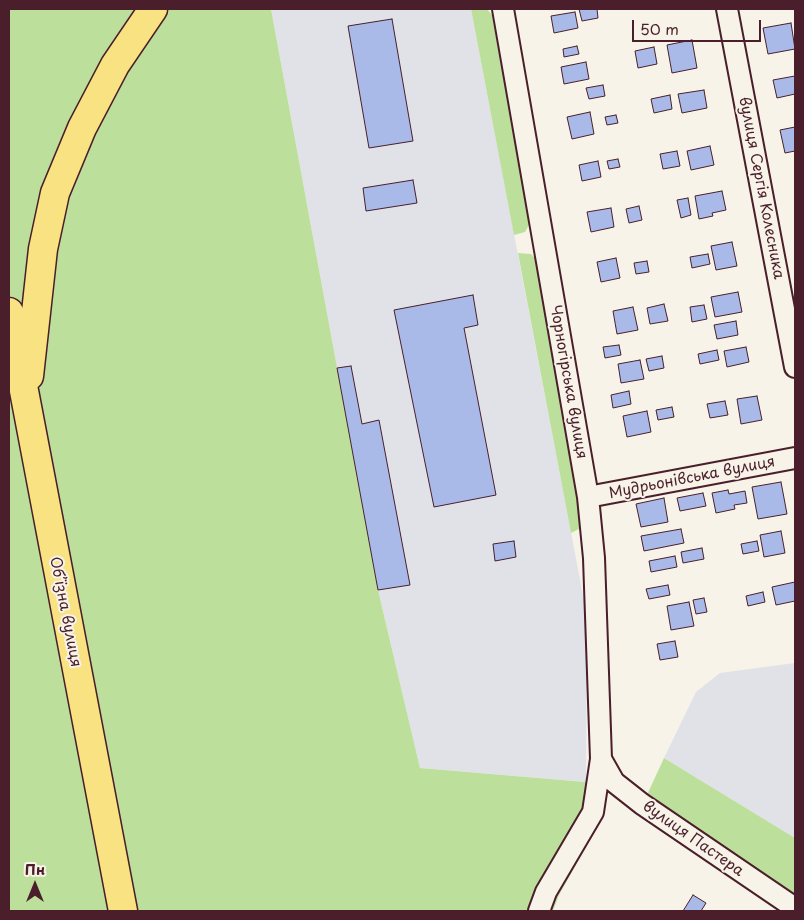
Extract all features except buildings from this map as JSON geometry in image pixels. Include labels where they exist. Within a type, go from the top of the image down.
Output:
[{"type":"main road","points":[[26,407],[43,249],[55,193],[82,128],[115,65],[153,9]]},
{"type":"main road","name":"Обʼїзна вулиця","points":[[9,312],[123,911]]},
{"type":"street","name":"Чорногірська вулиця","points":[[503,9],[592,526],[601,759],[593,812],[546,892],[538,911]]},
{"type":"street","name":"вулиця Сергія Колесника","points":[[727,9],[795,367]]},
{"type":"street","name":"Мудрьонівська вулиця","points":[[588,497],[795,458]]},
{"type":"street","name":"вулиця Пастера","points":[[601,759],[614,782],[642,804],[795,908]]},
{"type":"shaded area","points":[[271,9],[471,9],[587,616],[586,782],[420,768],[378,590]]},
{"type":"shaded area","points":[[795,663],[795,838],[664,758],[696,692],[720,673]]},
{"type":"green space","points":[[9,9],[271,9],[378,590],[420,768],[609,784],[601,820],[559,895],[553,911],[9,911]]},
{"type":"green space","points":[[471,9],[487,9],[492,15],[530,223],[525,232],[514,235]]},
{"type":"green space","points":[[518,253],[531,254],[537,260],[584,522],[579,529],[571,533]]},
{"type":"green space","points":[[664,758],[795,838],[795,899],[646,797]]}]
